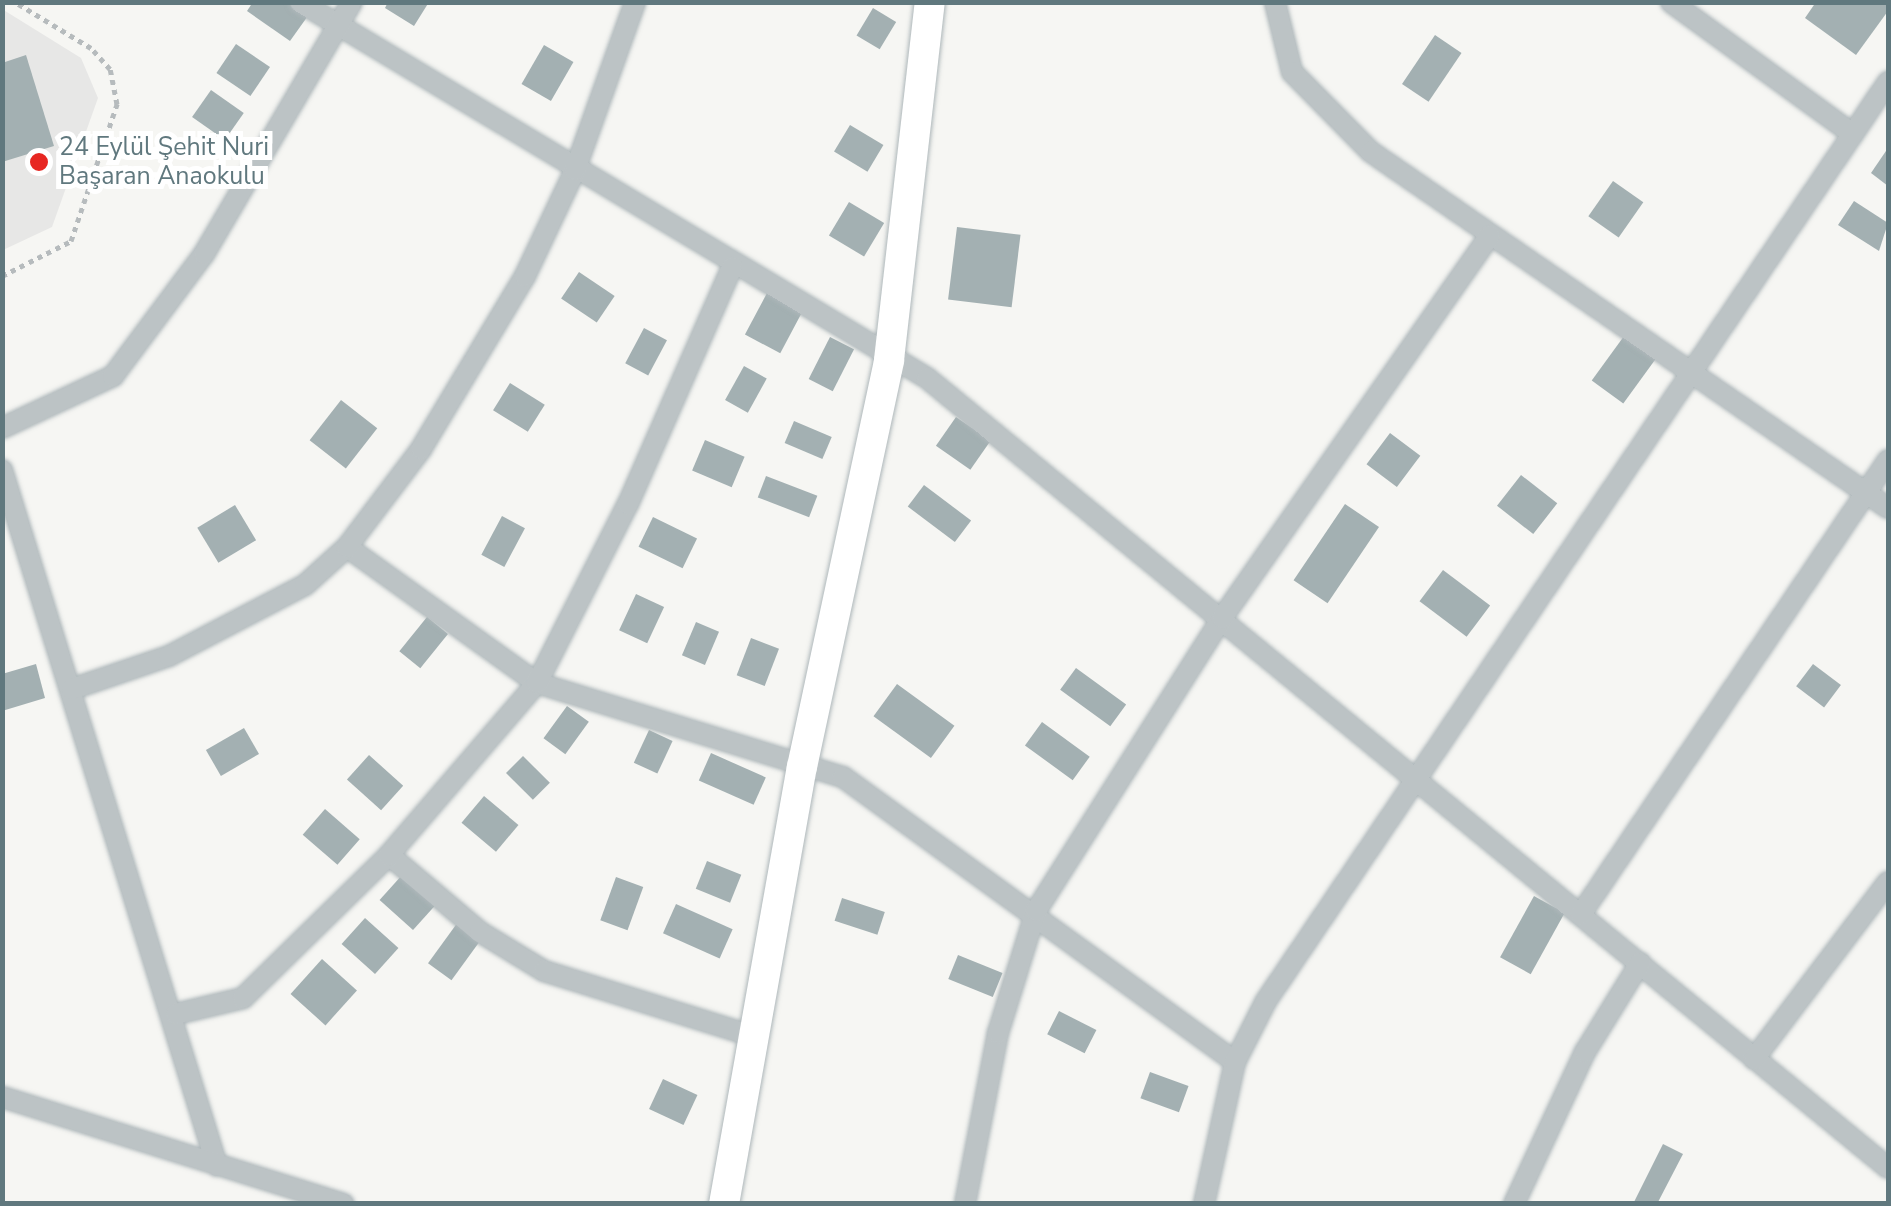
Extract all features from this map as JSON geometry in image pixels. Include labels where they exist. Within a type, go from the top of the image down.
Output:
[{"type":"street","points":[[300,2],[982,420],[1888,1168]]},
{"type":"street","points":[[2,428],[113,376],[204,254],[352,2]]},
{"type":"street","points":[[72,688],[169,656],[305,585],[347,546],[421,449],[516,292],[574,170],[635,2]]},
{"type":"street","points":[[724,1204],[802,767],[889,360],[930,2]]},
{"type":"street","points":[[1275,2],[1292,72],[1370,152],[1888,508]]},
{"type":"street","points":[[1671,2],[1853,134]]},
{"type":"street","points":[[1204,1204],[1235,1062],[1275,986],[1888,82]]},
{"type":"street","points":[[965,1204],[998,1033],[1036,911],[1222,618],[1490,235]]},
{"type":"street","points":[[176,1014],[242,998],[389,854],[536,683],[628,504],[732,267]]},
{"type":"street","points":[[1581,914],[1888,460]]},
{"type":"street","points":[[2,470],[176,1014],[217,1166]]},
{"type":"street","points":[[347,546],[536,683],[842,777],[1036,911],[1181,1030],[1235,1062]]},
{"type":"street","points":[[389,854],[480,932],[544,971],[756,1037]]},
{"type":"street","points":[[1754,1059],[1888,882]]},
{"type":"street","points":[[1514,1204],[1586,1052],[1640,963]]},
{"type":"street","points":[[2,1097],[344,1204]]},
{"type":"path","points":[[2,276],[71,241],[117,104],[110,69],[90,48],[14,2]]},
{"type":"shaded area","name":"24 Eylül Şehit Nuri Başaran Anaokulu","points":[[2,9],[81,58],[98,98],[52,227],[3,250]]},
{"type":"building","points":[[253,2],[296,2],[310,13],[290,41],[247,11]]},
{"type":"building","points":[[388,2],[429,2],[414,26],[385,8]]},
{"type":"building","points":[[1816,2],[1888,2],[1888,11],[1856,55],[1805,18]]},
{"type":"building","points":[[873,8],[896,22],[880,49],[857,35]]},
{"type":"building","points":[[1435,35],[1462,53],[1429,102],[1402,84]]},
{"type":"building","points":[[236,44],[270,67],[250,96],[216,73]]},
{"type":"building","points":[[544,45],[573,62],[551,101],[522,84]]},
{"type":"building","points":[[26,55],[54,146],[2,162],[2,63]]},
{"type":"building","points":[[211,90],[244,113],[225,140],[192,117]]},
{"type":"building","points":[[850,125],[883,145],[867,172],[834,152]]},
{"type":"building","points":[[1888,148],[1888,186],[1871,173]]},
{"type":"building","points":[[1613,181],[1643,202],[1619,237],[1588,216]]},
{"type":"building","points":[[1854,201],[1888,223],[1879,251],[1838,225]]},
{"type":"building","points":[[849,202],[884,223],[864,257],[829,235]]},
{"type":"building","points":[[957,227],[1021,235],[1012,307],[948,299]]},
{"type":"building","points":[[579,272],[615,296],[597,323],[561,299]]},
{"type":"building","points":[[767,293],[802,312],[780,353],[745,334]]},
{"type":"building","points":[[644,328],[667,340],[648,376],[625,363]]},
{"type":"building","points":[[1627,332],[1659,355],[1623,403],[1592,381]]},
{"type":"building","points":[[830,337],[854,349],[833,391],[809,379]]},
{"type":"building","points":[[744,366],[767,379],[748,413],[725,400]]},
{"type":"building","points":[[510,383],[545,405],[528,432],[493,410]]},
{"type":"building","points":[[341,400],[377,428],[346,469],[310,440]]},
{"type":"building","points":[[956,417],[990,441],[970,470],[936,446]]},
{"type":"building","points":[[794,421],[832,437],[822,459],[785,443]]},
{"type":"building","points":[[1390,433],[1420,456],[1397,487],[1367,464]]},
{"type":"building","points":[[705,440],[745,457],[732,487],[692,470]]},
{"type":"building","points":[[1521,475],[1557,503],[1533,534],[1497,506]]},
{"type":"building","points":[[766,476],[817,496],[809,517],[758,497]]},
{"type":"building","points":[[924,485],[971,521],[955,542],[908,507]]},
{"type":"building","points":[[1345,504],[1379,527],[1328,603],[1294,580]]},
{"type":"building","points":[[235,505],[256,540],[218,563],[197,528]]},
{"type":"building","points":[[502,516],[525,528],[504,567],[481,555]]},
{"type":"building","points":[[653,517],[697,538],[683,568],[639,547]]},
{"type":"building","points":[[1443,570],[1490,606],[1467,637],[1420,601]]},
{"type":"building","points":[[636,594],[664,607],[647,643],[619,630]]},
{"type":"building","points":[[427,617],[448,634],[420,668],[399,651]]},
{"type":"building","points":[[696,622],[719,632],[705,665],[682,655]]},
{"type":"building","points":[[751,638],[779,649],[765,686],[737,675]]},
{"type":"building","points":[[36,664],[45,698],[2,711],[2,674]]},
{"type":"building","points":[[1813,664],[1841,685],[1824,707],[1796,686]]},
{"type":"building","points":[[1076,668],[1126,704],[1110,726],[1060,690]]},
{"type":"building","points":[[897,684],[954,726],[931,758],[873,716]]},
{"type":"building","points":[[567,706],[589,722],[565,754],[543,738]]},
{"type":"building","points":[[1042,722],[1090,757],[1073,780],[1025,745]]},
{"type":"building","points":[[244,728],[259,754],[221,776],[206,750]]},
{"type":"building","points":[[649,730],[673,741],[657,774],[634,763]]},
{"type":"building","points":[[711,753],[766,777],[754,805],[699,780]]},
{"type":"building","points":[[369,755],[403,786],[381,810],[347,780]]},
{"type":"building","points":[[523,756],[550,783],[533,800],[506,773]]},
{"type":"building","points":[[484,796],[518,825],[496,852],[462,823]]},
{"type":"building","points":[[325,809],[360,839],[337,865],[303,835]]},
{"type":"building","points":[[707,861],[741,875],[730,903],[696,889]]},
{"type":"building","points":[[403,874],[436,904],[413,930],[380,900]]},
{"type":"building","points":[[616,877],[643,887],[628,930],[600,920]]},
{"type":"building","points":[[1534,896],[1565,913],[1531,974],[1500,957]]},
{"type":"building","points":[[842,898],[885,912],[877,935],[835,921]]},
{"type":"building","points":[[676,904],[733,929],[720,958],[663,933]]},
{"type":"building","points":[[365,918],[398,948],[375,974],[342,944]]},
{"type":"building","points":[[458,922],[481,939],[451,980],[428,963]]},
{"type":"building","points":[[958,955],[1003,973],[993,997],[948,979]]},
{"type":"building","points":[[322,959],[357,990],[325,1025],[291,994]]},
{"type":"building","points":[[1059,1011],[1096,1030],[1085,1053],[1047,1034]]},
{"type":"building","points":[[1150,1072],[1189,1086],[1179,1112],[1140,1098]]},
{"type":"building","points":[[663,1079],[697,1095],[683,1125],[649,1109]]},
{"type":"building","points":[[1663,1144],[1683,1154],[1657,1204],[1633,1204]]},
{"type":"place","name":"24 Eylül Şehit Nuri Başaran Anaokulu","points":[[39,162]]}]
